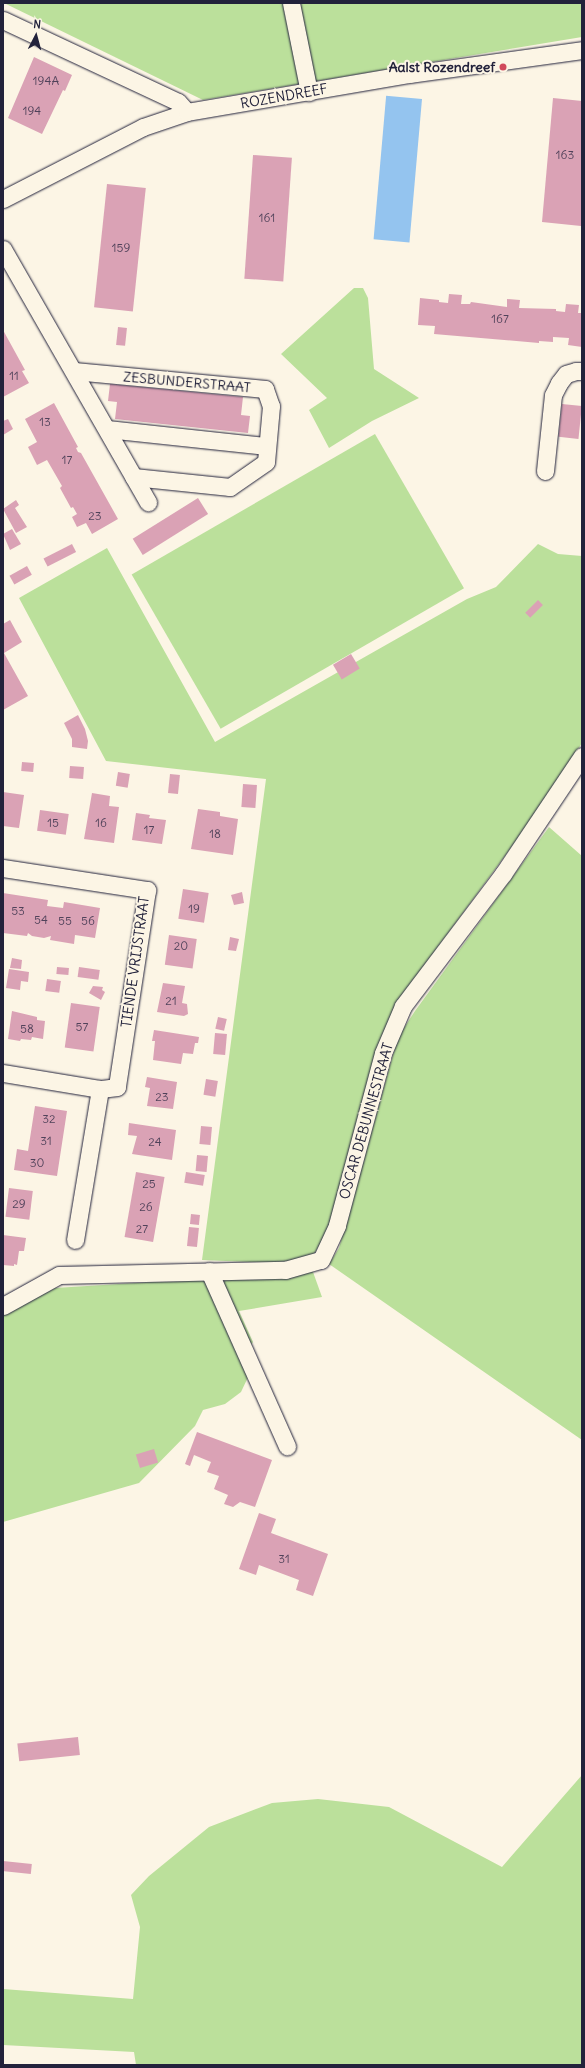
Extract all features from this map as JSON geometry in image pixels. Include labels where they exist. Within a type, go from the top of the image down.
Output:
[{"type":"street","points":[[291,3],[309,92]]},
{"type":"street","points":[[3,20],[178,102],[187,112]]},
{"type":"street","name":"ROZENDREEF","points":[[3,199],[143,127],[187,112],[418,73],[582,50]]},
{"type":"street","points":[[3,249],[148,502]]},
{"type":"street","name":"ZESBUNDERSTRAAT","points":[[74,371],[265,389],[271,406],[266,462],[230,487],[134,476]]},
{"type":"street","points":[[545,471],[554,395],[559,383],[566,374],[582,371]]},
{"type":"street","points":[[107,429],[267,446]]},
{"type":"street","name":"OSCAR DEBUNNESTRAAT","points":[[3,1306],[59,1275],[286,1270],[321,1260],[337,1225],[383,1053],[403,1006],[503,874],[582,756]]},
{"type":"street","name":"TIENDE VRIJSTRAAT","points":[[3,868],[147,890],[117,1087],[100,1089],[3,1073]]},
{"type":"street","points":[[75,1240],[100,1089]]},
{"type":"street","points":[[209,1271],[287,1446]]},
{"type":"green space","points":[[4,3],[582,3],[582,37],[203,100]]},
{"type":"green space","points":[[354,288],[363,288],[368,298],[374,369],[419,398],[372,421],[329,448],[309,410],[327,398],[281,354]]},
{"type":"green space","points":[[375,434],[464,588],[221,729],[132,574]]},
{"type":"green space","points":[[538,544],[558,554],[582,556],[582,743],[530,822],[395,1005],[329,1230],[314,1254],[298,1261],[274,1263],[202,1260],[266,779],[106,761],[19,598],[107,548],[215,742],[467,599],[496,587]]},
{"type":"green space","points":[[549,827],[582,856],[582,1440],[329,1264],[339,1248],[398,1037],[415,1011]]},
{"type":"green space","points":[[313,1272],[322,1297],[239,1311],[253,1342],[248,1349],[250,1373],[241,1392],[225,1404],[203,1410],[195,1426],[139,1483],[3,1522],[3,1315],[55,1288]]},
{"type":"green space","points":[[582,1775],[582,2065],[136,2065],[134,2052],[3,2045],[3,1989],[133,1999],[140,1927],[131,1895],[149,1876],[209,1827],[272,1803],[318,1799],[389,1807],[502,1867]]},
{"type":"water","points":[[386,96],[422,99],[409,242],[374,239]]},
{"type":"building","points":[[34,57],[72,75],[65,91],[63,90],[42,134],[8,118]]},
{"type":"building","points":[[553,98],[582,101],[581,226],[542,222]]},
{"type":"building","points":[[253,155],[292,158],[283,281],[244,279]]},
{"type":"building","points":[[107,184],[146,188],[133,311],[94,307]]},
{"type":"building","points":[[449,294],[462,295],[461,304],[470,304],[471,302],[507,307],[507,299],[520,300],[519,308],[556,309],[556,311],[565,312],[566,304],[579,305],[578,313],[582,313],[582,347],[568,345],[569,338],[553,337],[553,342],[539,341],[539,343],[434,334],[435,326],[418,325],[420,298],[439,300],[439,302],[448,303]]},
{"type":"building","points":[[118,327],[127,328],[125,346],[116,345]]},
{"type":"building","points":[[3,330],[25,370],[22,371],[29,383],[3,397]]},
{"type":"building","points":[[110,384],[243,397],[241,415],[250,416],[248,433],[115,419],[117,402],[108,401]]},
{"type":"building","points":[[54,403],[78,447],[76,448],[78,452],[81,453],[118,519],[92,534],[86,523],[77,527],[72,517],[77,514],[73,507],[71,508],[60,488],[62,486],[47,460],[37,465],[28,447],[37,442],[25,419]]},
{"type":"building","points":[[562,404],[582,406],[578,439],[559,437]]},
{"type":"building","points":[[8,419],[13,429],[3,435],[3,421]]},
{"type":"building","points":[[198,498],[208,514],[143,555],[133,539]]},
{"type":"building","points":[[16,500],[19,505],[15,508],[27,527],[16,533],[3,509]]},
{"type":"building","points":[[12,529],[21,544],[10,550],[3,534]]},
{"type":"building","points":[[72,544],[76,552],[48,567],[43,559]]},
{"type":"building","points":[[27,566],[32,575],[14,584],[10,576]]},
{"type":"building","points":[[538,600],[543,605],[530,618],[525,613]]},
{"type":"building","points":[[10,620],[22,642],[4,653],[28,696],[3,710],[3,624]]},
{"type":"building","points":[[351,654],[360,669],[342,679],[333,665]]},
{"type":"building","points":[[78,715],[85,729],[88,741],[87,749],[72,747],[72,739],[64,723]]},
{"type":"building","points":[[22,762],[34,763],[33,772],[21,771]]},
{"type":"building","points":[[70,766],[84,767],[83,779],[69,778]]},
{"type":"building","points":[[118,772],[130,774],[128,788],[116,786]]},
{"type":"building","points":[[170,774],[180,775],[178,794],[168,793]]},
{"type":"building","points":[[243,784],[257,785],[255,808],[241,807]]},
{"type":"building","points":[[3,792],[24,795],[19,828],[3,826]]},
{"type":"building","points":[[92,793],[110,796],[109,806],[119,807],[114,843],[84,839]]},
{"type":"building","points":[[198,809],[220,812],[220,816],[238,819],[233,855],[191,849]]},
{"type":"building","points":[[40,810],[69,814],[66,835],[37,831]]},
{"type":"building","points":[[136,813],[150,815],[149,818],[166,820],[162,844],[132,840]]},
{"type":"building","points":[[183,889],[209,893],[204,923],[178,919]]},
{"type":"building","points":[[242,892],[244,903],[234,905],[231,895]]},
{"type":"building","points":[[3,893],[48,900],[47,906],[63,908],[64,902],[100,908],[95,938],[75,935],[74,944],[50,940],[51,936],[44,938],[32,936],[28,933],[27,936],[3,933]]},
{"type":"building","points":[[169,935],[197,939],[193,969],[165,965]]},
{"type":"building","points":[[230,937],[239,939],[236,951],[228,950]]},
{"type":"building","points":[[12,958],[22,960],[21,969],[10,968]]},
{"type":"building","points":[[57,967],[69,968],[68,975],[56,974]]},
{"type":"building","points":[[79,967],[100,970],[98,980],[78,977]]},
{"type":"building","points":[[9,969],[29,972],[28,982],[21,981],[20,990],[6,988]]},
{"type":"building","points":[[47,979],[61,981],[59,993],[45,991]]},
{"type":"building","points":[[163,983],[185,986],[182,1003],[187,1004],[188,1014],[184,1016],[157,1012]]},
{"type":"building","points":[[93,986],[103,987],[102,990],[105,992],[101,1000],[89,993]]},
{"type":"building","points":[[71,1003],[100,1007],[93,1052],[65,1048]]},
{"type":"building","points":[[12,1011],[37,1017],[37,1020],[45,1021],[43,1039],[32,1037],[31,1040],[21,1039],[20,1041],[8,1039]]},
{"type":"building","points":[[218,1017],[227,1019],[224,1031],[215,1029]]},
{"type":"building","points":[[154,1030],[199,1037],[198,1043],[195,1043],[193,1054],[183,1053],[181,1064],[153,1060],[155,1041],[152,1041]]},
{"type":"building","points":[[215,1033],[227,1034],[225,1055],[213,1054]]},
{"type":"building","points":[[147,1077],[177,1082],[173,1109],[147,1106],[150,1088],[145,1087]]},
{"type":"building","points":[[206,1079],[218,1081],[215,1097],[203,1095]]},
{"type":"building","points":[[35,1106],[67,1111],[57,1176],[14,1170],[17,1149],[28,1151]]},
{"type":"building","points":[[129,1123],[176,1130],[172,1160],[132,1154],[137,1136],[128,1135]]},
{"type":"building","points":[[201,1126],[212,1127],[210,1145],[199,1144]]},
{"type":"building","points":[[197,1155],[208,1156],[207,1172],[196,1171]]},
{"type":"building","points":[[136,1172],[165,1177],[153,1242],[125,1237]]},
{"type":"building","points":[[186,1172],[205,1175],[203,1186],[184,1183]]},
{"type":"building","points":[[9,1188],[33,1191],[29,1220],[5,1217]]},
{"type":"building","points":[[191,1214],[200,1215],[199,1225],[190,1224]]},
{"type":"building","points":[[189,1227],[199,1228],[197,1247],[187,1246]]},
{"type":"building","points":[[3,1235],[26,1238],[24,1251],[19,1251],[17,1265],[3,1265]]},
{"type":"building","points":[[197,1432],[272,1460],[255,1507],[240,1502],[233,1507],[224,1504],[228,1495],[214,1489],[219,1476],[207,1472],[211,1462],[194,1455],[190,1466],[185,1464]]},
{"type":"building","points":[[154,1449],[158,1462],[140,1468],[136,1455]]},
{"type":"building","points":[[259,1513],[276,1519],[271,1533],[328,1554],[313,1596],[296,1590],[299,1580],[259,1565],[256,1575],[239,1569]]},
{"type":"building","points":[[78,1737],[80,1755],[19,1761],[17,1743]]},
{"type":"building","points":[[3,1861],[32,1864],[31,1874],[3,1871]]},
{"type":"place","name":"Aalst Rozendreef","points":[[503,67]]}]
